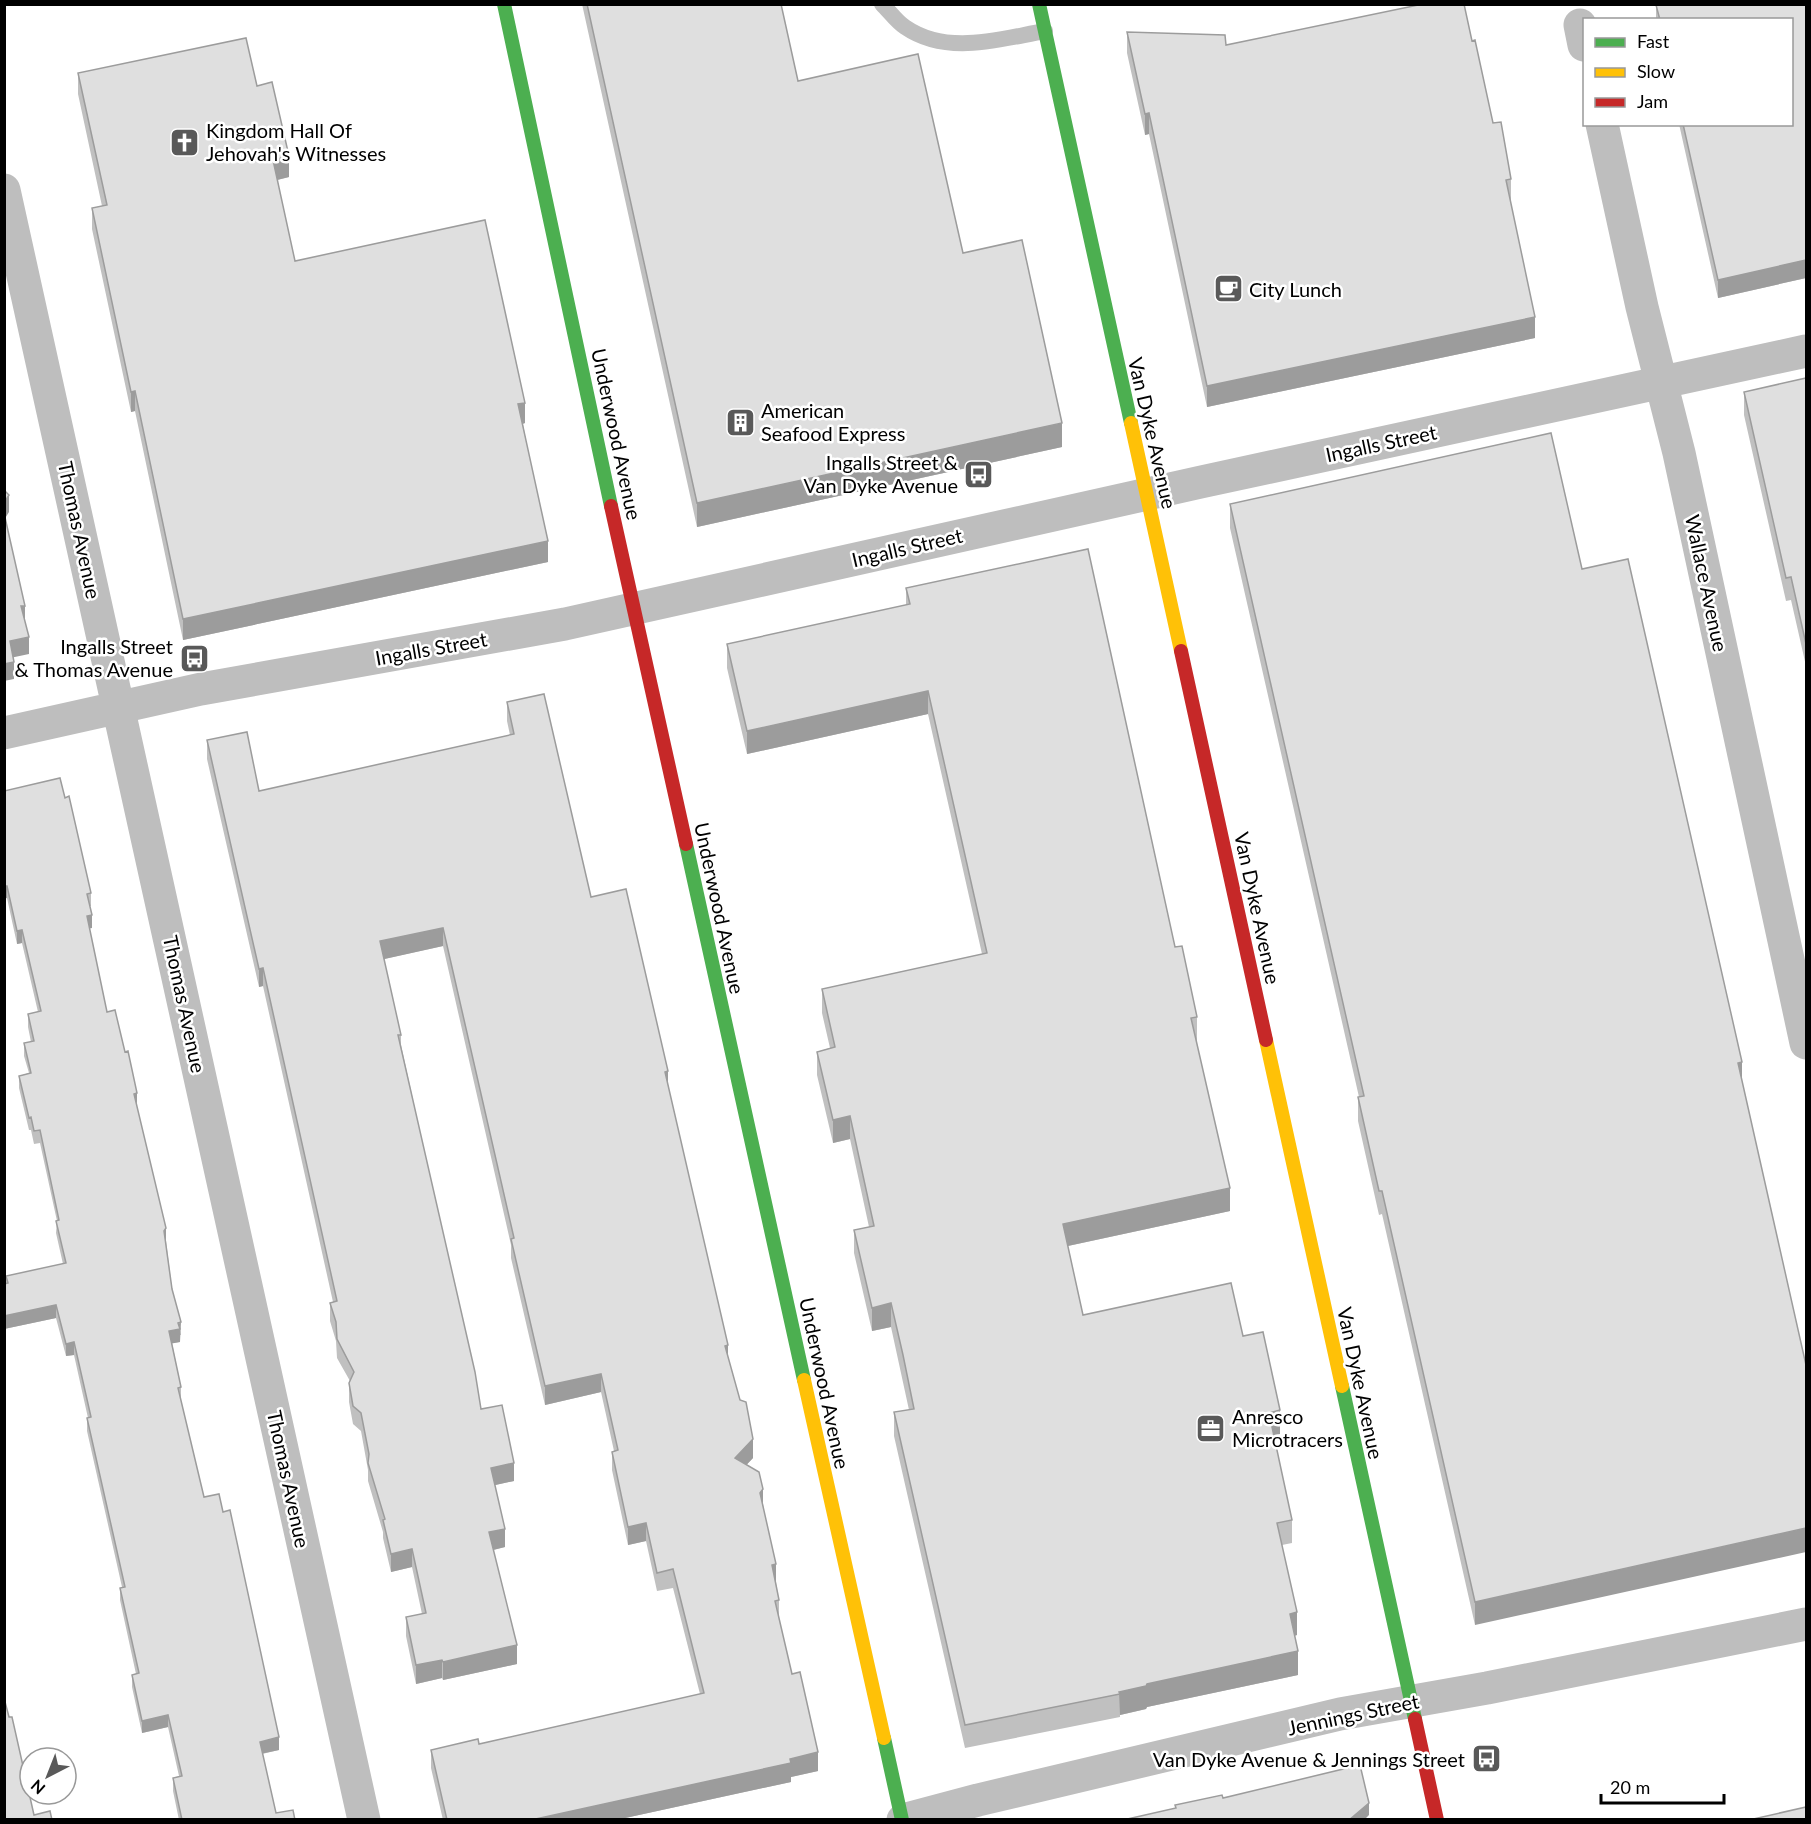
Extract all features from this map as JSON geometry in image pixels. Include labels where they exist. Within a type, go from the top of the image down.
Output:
[{"type":"street","name":"Underwood Avenue","points":[[504,4],[633,608],[902,1820]]},
{"type":"street","name":"Van Dyke Avenue","points":[[1039,4],[1437,1820]]},
{"type":"street","name":"Wallace Avenue","points":[[1602,126],[1642,307],[1679,453],[1806,1043]]},
{"type":"street","name":"Thomas Avenue","points":[[4,190],[364,1820]]},
{"type":"street","name":"Ingalls Street","points":[[4,733],[201,689],[565,624],[1147,494],[1806,351]]},
{"type":"street","name":"Jennings Street","points":[[902,1820],[1340,1714],[1487,1688],[1806,1624]]},
{"type":"lane","points":[[882,4],[903,26],[920,36],[946,44],[972,43],[1045,31]]},
{"type":"building","points":[[587,4],[781,4],[798,81],[918,54],[963,253],[1022,240],[1062,423],[697,503]]},
{"type":"building","points":[[1423,4],[1464,4],[1472,41],[1475,40],[1493,123],[1501,122],[1511,179],[1506,180],[1535,317],[1207,386],[1149,113],[1145,114],[1127,32],[1225,35],[1226,45]]},
{"type":"building","points":[[1806,4],[1806,260],[1718,280],[1683,126],[1793,126],[1793,18],[1659,18],[1656,5]]},
{"type":"building","points":[[246,38],[257,86],[272,82],[289,156],[273,160],[295,261],[485,220],[525,403],[518,404],[548,541],[183,619],[135,391],[131,392],[92,208],[107,205],[78,73]]},
{"type":"building","points":[[1806,378],[1806,644],[1791,577],[1786,578],[1744,392]]},
{"type":"building","points":[[1551,433],[1582,569],[1628,559],[1742,1062],[1738,1063],[1806,1365],[1806,1528],[1475,1602],[1382,1191],[1379,1191],[1358,1097],[1364,1096],[1230,504]]},
{"type":"building","points":[[4,490],[9,495],[4,503]]},
{"type":"building","points":[[4,513],[25,606],[21,606],[29,637],[10,641],[14,662],[4,664]]},
{"type":"building","points":[[1088,549],[1175,947],[1182,946],[1197,1017],[1191,1018],[1230,1188],[1063,1224],[1083,1315],[1231,1283],[1243,1336],[1263,1332],[1280,1410],[1269,1413],[1292,1520],[1277,1523],[1297,1612],[1290,1614],[1298,1651],[1147,1684],[1119,1692],[1120,1694],[965,1725],[894,1412],[914,1409],[903,1355],[891,1303],[872,1308],[854,1230],[874,1226],[850,1116],[833,1120],[817,1052],[835,1047],[822,989],[987,953],[928,691],[747,731],[727,644],[910,604],[906,588]]},
{"type":"building","points":[[544,694],[591,897],[626,889],[668,1071],[665,1072],[728,1345],[725,1346],[740,1400],[746,1402],[753,1439],[735,1458],[759,1472],[763,1489],[760,1493],[776,1564],[772,1565],[779,1600],[775,1601],[792,1674],[800,1672],[818,1752],[790,1759],[791,1763],[531,1820],[447,1820],[431,1750],[478,1739],[479,1744],[704,1693],[673,1569],[657,1573],[646,1523],[628,1527],[612,1452],[618,1450],[601,1374],[545,1386],[511,1239],[514,1238],[443,928],[380,941],[401,1035],[398,1035],[475,1372],[481,1409],[502,1405],[514,1463],[491,1468],[505,1529],[489,1532],[517,1645],[443,1662],[442,1660],[416,1665],[406,1617],[426,1613],[412,1549],[391,1554],[383,1520],[385,1519],[368,1463],[369,1454],[361,1413],[353,1406],[349,1383],[354,1372],[337,1339],[336,1322],[330,1303],[337,1301],[263,968],[259,969],[207,740],[247,732],[259,791],[514,734],[507,702]]},
{"type":"building","points":[[60,778],[65,798],[69,796],[91,893],[87,894],[92,915],[87,916],[107,1012],[115,1010],[125,1052],[128,1051],[137,1093],[134,1094],[166,1228],[164,1231],[172,1289],[181,1322],[178,1323],[180,1329],[169,1331],[181,1387],[178,1388],[204,1497],[219,1494],[223,1512],[230,1510],[279,1737],[260,1742],[276,1813],[293,1810],[295,1820],[182,1820],[173,1778],[182,1776],[168,1715],[142,1721],[132,1675],[139,1673],[120,1588],[125,1587],[87,1418],[91,1417],[74,1342],[66,1344],[56,1305],[4,1316],[4,1284],[8,1283],[6,1276],[66,1263],[40,1130],[34,1131],[19,1076],[31,1073],[24,1043],[34,1041],[28,1014],[41,1011],[22,930],[17,931],[7,886],[4,886],[4,791]]},
{"type":"building","points":[[4,1698],[9,1717],[12,1717],[19,1746],[18,1806],[32,1806],[34,1815],[50,1811],[52,1820],[4,1820]]},
{"type":"building","points":[[1360,1765],[1369,1803],[1349,1820],[1123,1820],[1176,1808],[1175,1805],[1222,1795],[1223,1798]]},
{"type":"building","points":[[1806,1807],[1806,1820],[1749,1820]]},
{"type":"traffic: fast","points":[[504,4],[611,506]]},
{"type":"traffic: fast","points":[[1039,4],[1131,423]]},
{"type":"traffic: fast","points":[[686,844],[804,1380]]},
{"type":"traffic: fast","points":[[1342,1386],[1415,1719]]},
{"type":"traffic: fast","points":[[884,1738],[902,1820]]},
{"type":"traffic: slow","points":[[1131,423],[1181,651]]},
{"type":"traffic: slow","points":[[1266,1040],[1342,1386]]},
{"type":"traffic: slow","points":[[804,1380],[884,1738]]},
{"type":"traffic: jam","points":[[611,506],[686,844]]},
{"type":"traffic: jam","points":[[1181,651],[1266,1040]]},
{"type":"traffic: jam","points":[[1415,1719],[1437,1820]]},
{"type":"place","name":"Kingdom Hall Of Jehovah's Witnesses","points":[[185,142]]},
{"type":"place","name":"City Lunch","points":[[1228,289]]},
{"type":"place","name":"American Seafood Express","points":[[740,422]]},
{"type":"place","name":"Ingalls Street & Van Dyke Avenue","points":[[979,474]]},
{"type":"place","name":"Ingalls Street & Thomas Avenue","points":[[194,658]]},
{"type":"place","name":"Anresco Microtracers","points":[[1211,1428]]},
{"type":"place","name":"Van Dyke Avenue & Jennings Street","points":[[1486,1759]]}]
